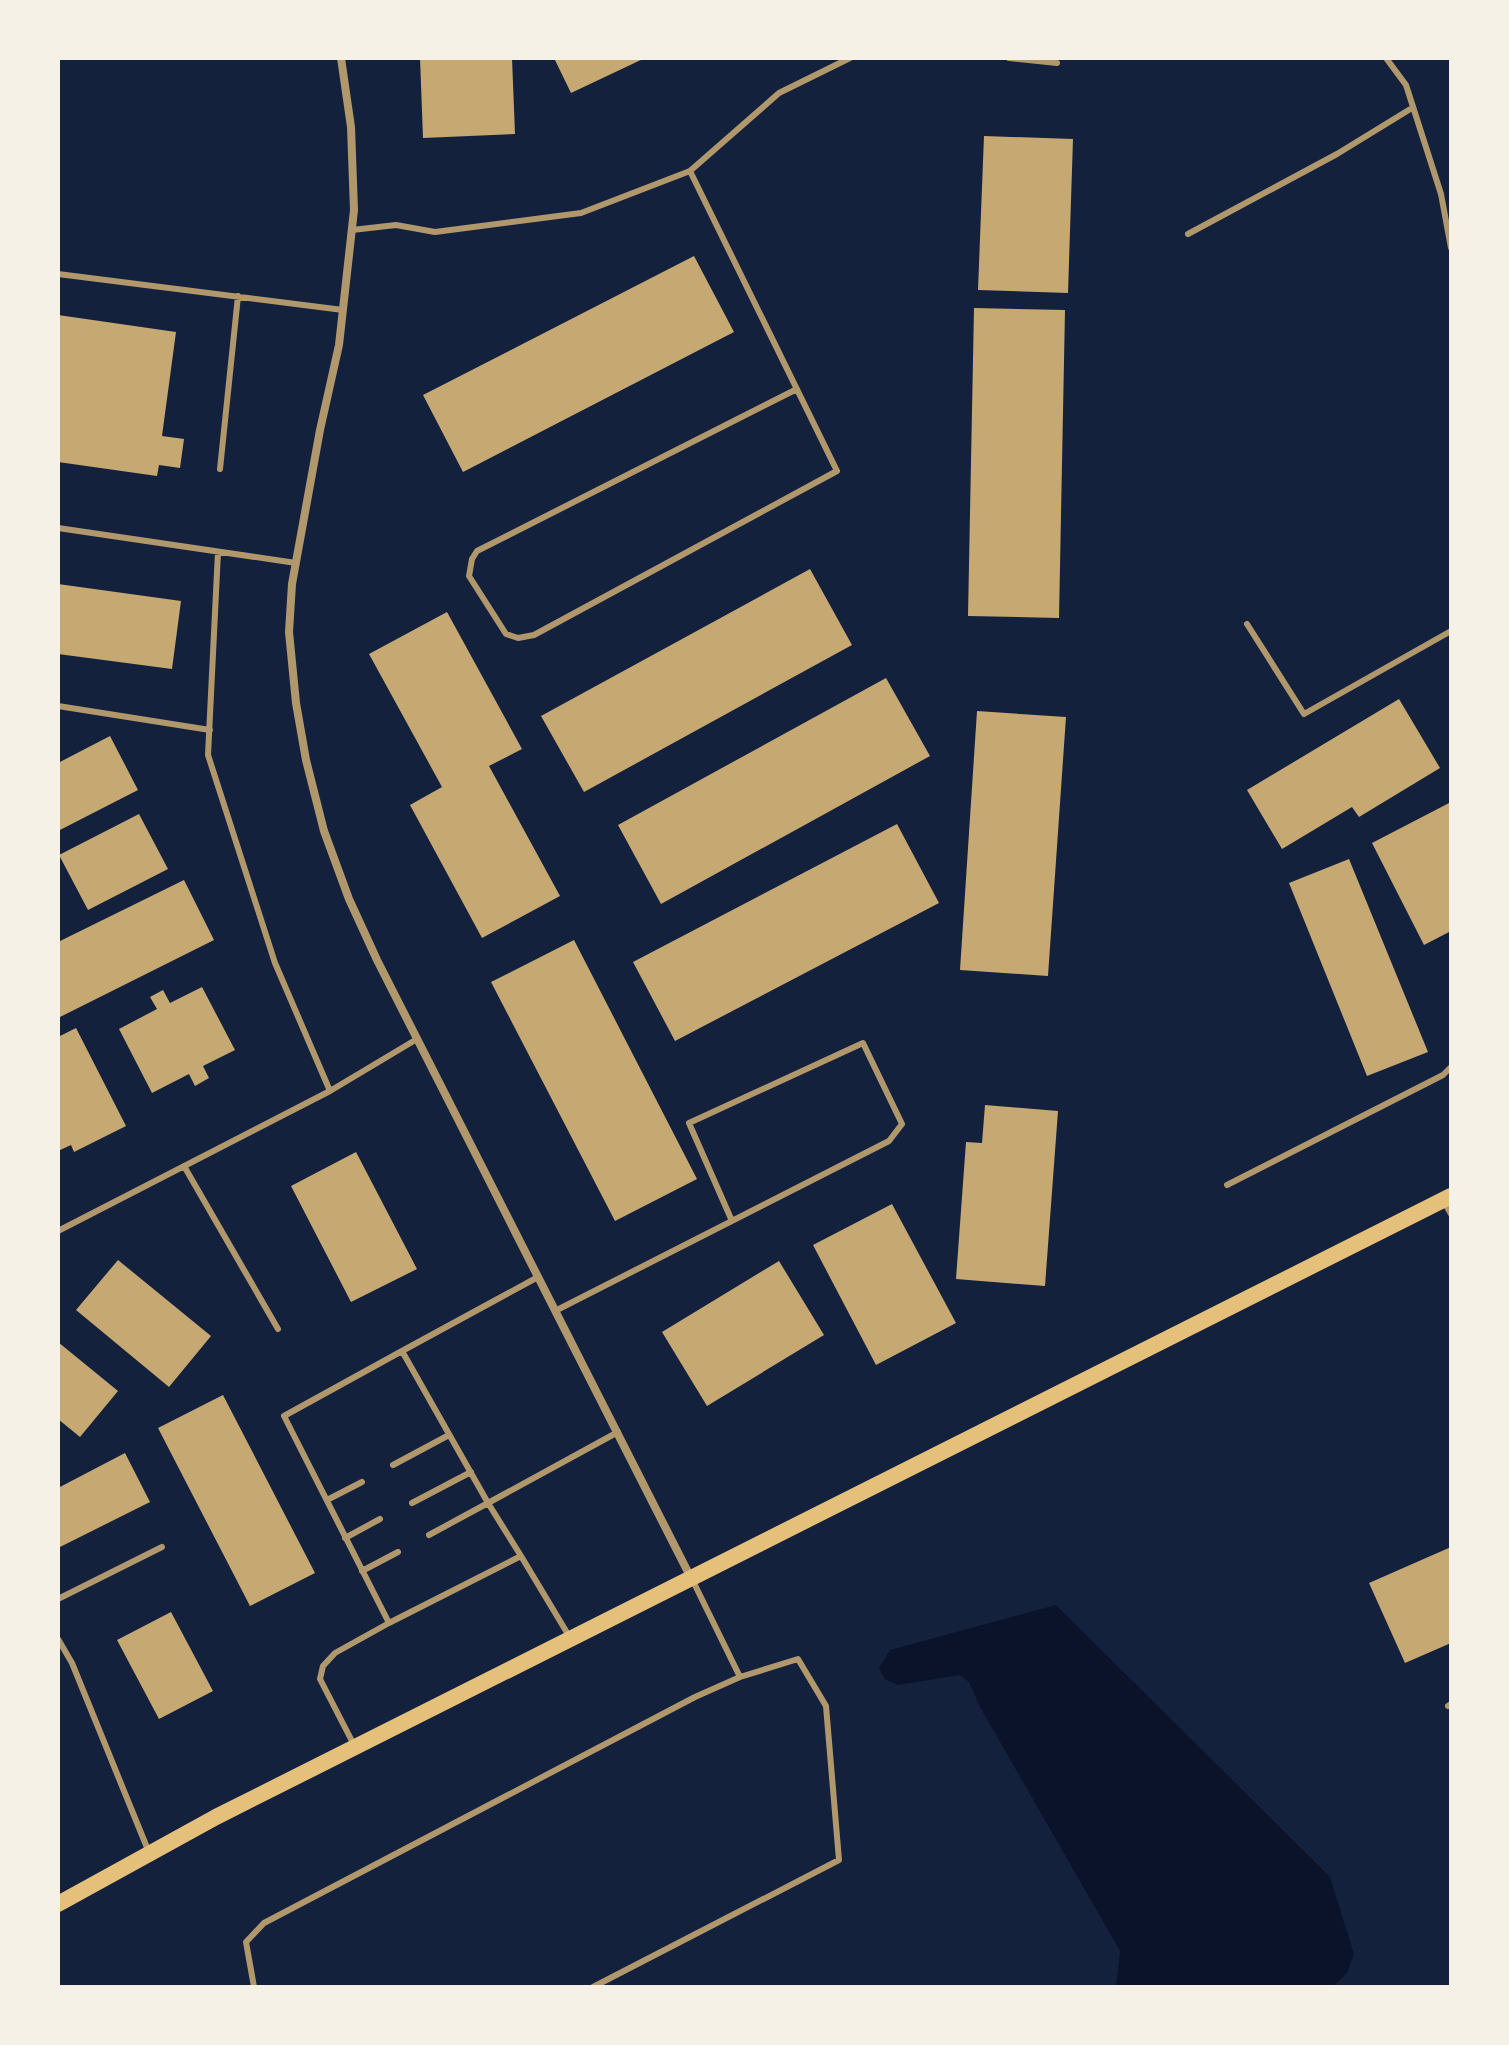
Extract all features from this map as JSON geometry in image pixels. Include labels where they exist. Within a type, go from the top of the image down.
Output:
[{"type":"main road","points":[[58,1904],[216,1817],[1448,1204]]},
{"type":"street","points":[[341,58],[351,127],[354,210],[339,345],[292,584],[289,632],[296,703],[306,760],[324,831],[349,899],[692,1579]]},
{"type":"lane","points":[[352,230],[396,225],[435,232],[581,213],[690,171],[779,93],[850,58]]},
{"type":"lane","points":[[1009,58],[1057,63]]},
{"type":"lane","points":[[1386,58],[1406,85],[1441,194],[1451,248]]},
{"type":"lane","points":[[1188,234],[1337,154],[1412,108]]},
{"type":"lane","points":[[690,171],[797,389],[837,471],[534,635],[518,638],[506,634],[469,576],[477,551],[797,389]]},
{"type":"lane","points":[[58,274],[343,310]]},
{"type":"lane","points":[[220,469],[238,296]]},
{"type":"lane","points":[[58,528],[296,563]]},
{"type":"lane","points":[[218,552],[208,755],[275,963],[330,1091]]},
{"type":"lane","points":[[1247,624],[1304,714],[1451,631]]},
{"type":"lane","points":[[58,706],[210,730]]},
{"type":"lane","points":[[58,1231],[330,1091],[417,1039]]},
{"type":"lane","points":[[555,1311],[732,1221],[889,1141],[902,1124],[863,1043],[689,1123],[732,1221]]},
{"type":"lane","points":[[1227,1185],[1443,1075],[1451,1067]]},
{"type":"lane","points":[[184,1166],[278,1329]]},
{"type":"lane","points":[[389,1623],[284,1416],[538,1277]]},
{"type":"lane","points":[[402,1351],[488,1503],[571,1639]]},
{"type":"lane","points":[[429,1535],[618,1432]]},
{"type":"lane","points":[[393,1465],[449,1435]]},
{"type":"lane","points":[[412,1503],[471,1472]]},
{"type":"lane","points":[[327,1500],[362,1482]]},
{"type":"lane","points":[[345,1538],[380,1519]]},
{"type":"lane","points":[[58,1599],[162,1547]]},
{"type":"lane","points":[[362,1571],[398,1552]]},
{"type":"lane","points":[[355,1748],[320,1679],[323,1666],[335,1653],[389,1623],[521,1556]]},
{"type":"lane","points":[[692,1579],[740,1677]]},
{"type":"lane","points":[[58,1639],[72,1663],[150,1853]]},
{"type":"lane","points":[[254,1987],[246,1942],[264,1923],[681,1704],[740,1677],[798,1659],[826,1706],[839,1860],[593,1987]]},
{"type":"water","points":[[1056,1605],[1330,1877],[1354,1954],[1347,1973],[1333,1987],[1116,1987],[1120,1951],[980,1707],[969,1682],[960,1675],[898,1685],[885,1679],[879,1668],[890,1650]]},
{"type":"building","points":[[420,58],[512,58],[515,134],[423,138]]},
{"type":"building","points":[[554,58],[645,58],[571,93]]},
{"type":"building","points":[[984,136],[1073,139],[1068,293],[978,290]]},
{"type":"building","points":[[694,256],[734,332],[463,472],[423,395]]},
{"type":"building","points":[[974,308],[1065,310],[1059,618],[968,616]]},
{"type":"building","points":[[58,315],[176,332],[162,436],[184,439],[180,468],[159,465],[157,476],[58,462]]},
{"type":"building","points":[[810,569],[852,645],[584,792],[541,716]]},
{"type":"building","points":[[58,584],[181,601],[172,669],[58,654]]},
{"type":"building","points":[[447,612],[522,749],[489,766],[560,896],[482,938],[410,805],[442,787],[369,654]]},
{"type":"building","points":[[886,678],[930,756],[661,904],[618,825]]},
{"type":"building","points":[[1399,699],[1440,768],[1359,817],[1352,807],[1282,849],[1247,790]]},
{"type":"building","points":[[977,711],[1066,717],[1048,976],[960,970]]},
{"type":"building","points":[[110,736],[138,790],[58,831],[58,763]]},
{"type":"building","points":[[1451,802],[1451,931],[1424,945],[1372,843]]},
{"type":"building","points":[[139,814],[168,869],[88,910],[59,855]]},
{"type":"building","points":[[897,824],[939,903],[675,1041],[633,962]]},
{"type":"building","points":[[1349,859],[1428,1052],[1367,1076],[1289,883]]},
{"type":"building","points":[[184,880],[214,940],[58,1018],[58,942]]},
{"type":"building","points":[[574,940],[697,1179],[615,1221],[491,982]]},
{"type":"building","points":[[202,987],[235,1050],[203,1066],[209,1078],[195,1086],[189,1074],[152,1093],[119,1029],[157,1009],[150,997],[163,990],[170,1003]]},
{"type":"building","points":[[76,1028],[126,1126],[74,1152],[71,1145],[58,1151],[58,1037]]},
{"type":"building","points":[[985,1105],[1058,1111],[1045,1286],[956,1279],[966,1142],[982,1143]]},
{"type":"building","points":[[356,1152],[417,1269],[351,1302],[291,1186]]},
{"type":"building","points":[[892,1204],[956,1323],[876,1365],[813,1245]]},
{"type":"building","points":[[118,1260],[211,1336],[169,1387],[76,1310]]},
{"type":"building","points":[[779,1261],[824,1335],[707,1406],[662,1332]]},
{"type":"building","points":[[58,1342],[118,1391],[80,1437],[58,1419]]},
{"type":"building","points":[[223,1395],[315,1573],[250,1606],[158,1428]]},
{"type":"building","points":[[125,1453],[150,1502],[58,1548],[58,1488]]},
{"type":"building","points":[[1451,1547],[1451,1643],[1405,1663],[1369,1583]]},
{"type":"building","points":[[171,1612],[213,1691],[159,1719],[117,1640]]}]
